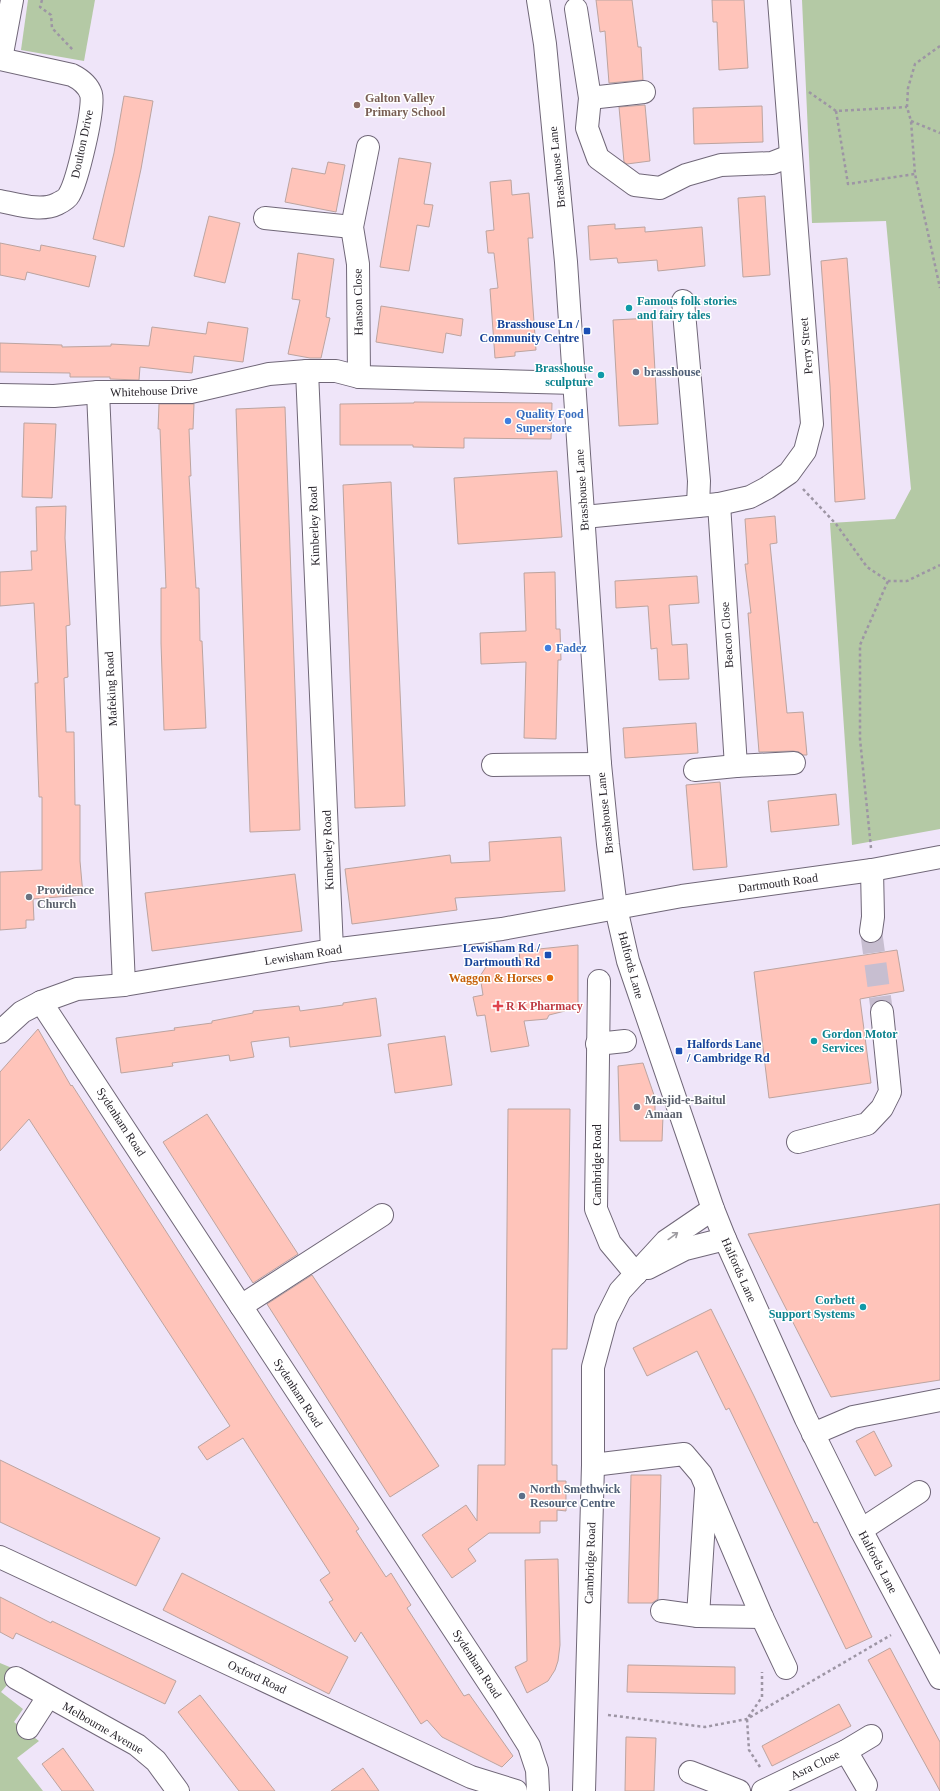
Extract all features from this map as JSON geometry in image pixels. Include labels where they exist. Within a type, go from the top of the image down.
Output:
[{"type":"street","name":"Doulton Drive","points":[[0,200],[42,208],[56,205],[68,197],[76,181],[91,94],[82,80],[72,75],[1,59],[12,0]]},
{"type":"street","name":"Brasshouse Lane","points":[[538,0],[545,44],[566,262],[600,764],[616,908]]},
{"type":"street","name":"Perry Street","points":[[584,517],[708,505],[750,497],[767,488],[789,473],[805,451],[812,424],[779,0]]},
{"type":"street","points":[[576,9],[590,98],[587,128],[598,158],[635,185],[660,188],[686,175],[721,165],[772,162],[790,156]]},
{"type":"street","points":[[590,98],[644,92]]},
{"type":"street","name":"Hanson Close","points":[[359,377],[358,264],[352,227],[368,147]]},
{"type":"street","points":[[266,218],[352,227]]},
{"type":"street","name":"Beacon Close","points":[[683,300],[699,481],[708,505],[736,766]]},
{"type":"street","points":[[307,371],[336,371],[359,377],[575,383]]},
{"type":"street","name":"Whitehouse Drive","points":[[0,395],[54,396],[98,392],[191,392],[269,374],[307,371]]},
{"type":"street","name":"Kimberley Road","points":[[307,371],[332,950]]},
{"type":"street","name":"Mafeking Road","points":[[98,392],[124,985]]},
{"type":"street","points":[[695,770],[794,763]]},
{"type":"street","points":[[493,765],[600,764]]},
{"type":"street","name":"Dartmouth Road","points":[[616,908],[682,896],[872,870],[940,857]]},
{"type":"street","points":[[871,931],[873,917],[872,870]]},
{"type":"street","name":"Lewisham Road","points":[[0,1032],[22,1012],[41,1002],[77,989],[124,985],[332,950],[502,929],[616,908]]},
{"type":"street","name":"Halfords Lane","points":[[616,908],[631,974],[713,1209],[725,1239],[813,1434],[861,1530],[940,1678]]},
{"type":"street","name":"Cambridge Road","points":[[598,981],[596,1209],[610,1243],[636,1274]]},
{"type":"street","name":"Sydenham Road","points":[[41,1002],[242,1306],[529,1746],[537,1770],[538,1791]]},
{"type":"street","points":[[798,1142],[867,1124],[882,1108],[890,1092],[882,1012]]},
{"type":"street","points":[[598,1044],[625,1041]]},
{"type":"street","name":"Cambridge Road","points":[[584,1791],[593,1465],[593,1367],[606,1319],[620,1291],[666,1241],[713,1209]]},
{"type":"street","points":[[242,1306],[382,1215]]},
{"type":"street","name":"Cambridge Road","points":[[636,1274],[685,1249],[725,1239]]},
{"type":"street","points":[[813,1434],[853,1416],[940,1400]]},
{"type":"street","points":[[593,1465],[684,1454],[701,1474],[762,1617],[786,1668]]},
{"type":"street","points":[[698,1616],[706,1486]]},
{"type":"street","points":[[861,1530],[920,1492]]},
{"type":"street","name":"Oxford Road","points":[[0,1557],[464,1774],[516,1791]]},
{"type":"street","points":[[662,1611],[698,1616],[762,1617]]},
{"type":"street","name":"Melbourne Avenue","points":[[16,1678],[137,1745],[156,1761],[178,1791]]},
{"type":"street","points":[[28,1728],[48,1697]]},
{"type":"street","name":"Asra Close","points":[[768,1788],[846,1750],[871,1736]]},
{"type":"street","name":"Asra Close","points":[[846,1750],[866,1785]]},
{"type":"street","points":[[690,1772],[740,1791]]},
{"type":"path","points":[[42,0],[40,7],[51,15],[52,28],[78,55],[72,75]]},
{"type":"path","points":[[940,46],[915,64],[908,88],[907,107],[911,121],[915,174],[940,288]]},
{"type":"path","points":[[784,74],[836,111],[907,107]]},
{"type":"path","points":[[836,111],[848,184],[915,174]]},
{"type":"path","points":[[911,121],[940,133]]},
{"type":"path","points":[[789,473],[836,524],[867,567],[888,581],[907,581],[940,565]]},
{"type":"path","points":[[872,870],[860,739],[860,645],[888,581]]},
{"type":"path","points":[[585,1712],[705,1727],[747,1719],[910,1623]]},
{"type":"path","points":[[762,1670],[762,1697],[747,1719],[749,1750],[768,1788]]},
{"type":"green space","points":[[28,0],[95,0],[84,61],[21,50]]},
{"type":"green space","points":[[802,0],[940,0],[940,829],[852,845],[830,523],[895,519],[911,489],[886,221],[812,223]]},
{"type":"green space","points":[[0,1663],[19,1671],[1,1692],[23,1709],[14,1722],[39,1741],[17,1758],[43,1791],[0,1791]]},
{"type":"building","points":[[596,0],[632,0],[638,47],[641,47],[643,80],[609,83],[605,31],[600,32]]},
{"type":"building","points":[[712,0],[744,0],[748,68],[719,70],[717,22],[713,22]]},
{"type":"building","points":[[124,96],[153,101],[141,169],[124,247],[93,239],[114,153]]},
{"type":"building","points":[[645,105],[650,161],[627,164],[624,162],[619,107]]},
{"type":"building","points":[[762,106],[763,142],[694,144],[693,108]]},
{"type":"building","points":[[399,158],[431,163],[424,204],[433,205],[429,227],[417,225],[409,271],[380,267]]},
{"type":"building","points":[[328,162],[345,165],[336,212],[285,202],[292,168],[325,174]]},
{"type":"building","points":[[511,180],[512,195],[529,193],[533,238],[528,238],[536,350],[515,352],[515,356],[495,358],[490,289],[498,288],[494,253],[488,253],[486,231],[494,230],[490,182]]},
{"type":"building","points":[[765,196],[770,275],[743,277],[738,198]]},
{"type":"building","points":[[209,216],[240,223],[225,283],[194,276]]},
{"type":"building","points":[[615,224],[615,229],[645,227],[645,232],[702,227],[705,266],[658,271],[657,260],[618,263],[617,258],[590,260],[588,226]]},
{"type":"building","points":[[0,243],[40,251],[41,245],[96,256],[89,287],[27,272],[25,280],[0,275]]},
{"type":"building","points":[[298,253],[334,259],[326,317],[330,318],[321,358],[310,358],[288,354],[300,300],[292,299]]},
{"type":"building","points":[[847,258],[865,499],[835,502],[830,386],[821,261]]},
{"type":"building","points":[[381,306],[463,319],[461,336],[446,333],[443,353],[376,342]]},
{"type":"building","name":"brasshouse","points":[[652,318],[658,424],[619,426],[613,320]]},
{"type":"building","points":[[208,322],[248,328],[243,362],[194,356],[192,373],[140,367],[139,380],[110,379],[110,377],[70,377],[70,373],[0,372],[0,343],[62,345],[62,347],[111,346],[111,344],[149,346],[152,327],[206,334]]},
{"type":"building","points":[[414,402],[552,403],[551,439],[464,438],[464,448],[413,447],[413,445],[340,445],[340,404]]},
{"type":"building","points":[[159,404],[194,404],[193,429],[189,429],[191,476],[189,476],[196,588],[199,588],[200,641],[202,641],[206,728],[164,730],[161,588],[166,588],[160,429],[158,429]]},
{"type":"building","points":[[285,407],[300,830],[250,832],[236,409]]},
{"type":"building","points":[[24,423],[56,424],[52,498],[22,497]]},
{"type":"building","points":[[557,471],[562,537],[458,544],[454,478]]},
{"type":"building","points":[[391,482],[405,806],[355,808],[343,485]]},
{"type":"building","points":[[66,506],[65,538],[70,625],[66,626],[68,677],[64,678],[66,732],[74,732],[75,805],[80,805],[80,861],[83,895],[33,899],[34,920],[26,920],[26,928],[0,930],[0,872],[42,870],[42,797],[39,797],[35,683],[38,683],[34,603],[0,606],[0,572],[32,570],[31,551],[37,551],[36,507]]},
{"type":"building","points":[[775,516],[777,543],[770,544],[787,713],[803,712],[807,755],[793,751],[759,752],[748,613],[751,613],[745,564],[748,564],[745,519]]},
{"type":"building","points":[[555,572],[556,629],[560,629],[561,660],[558,660],[556,739],[524,738],[526,662],[481,664],[480,633],[526,631],[524,573]]},
{"type":"building","points":[[697,576],[699,603],[669,605],[672,645],[687,644],[689,679],[659,680],[657,648],[651,649],[648,606],[616,608],[615,581]]},
{"type":"building","points":[[696,723],[698,753],[625,758],[623,728]]},
{"type":"building","points":[[720,782],[727,867],[693,870],[686,785]]},
{"type":"building","points":[[836,794],[839,825],[771,832],[768,801]]},
{"type":"building","points":[[561,837],[565,891],[455,898],[457,910],[352,924],[345,869],[450,855],[451,863],[490,861],[489,842]]},
{"type":"building","points":[[295,874],[302,931],[152,951],[145,893]]},
{"type":"building","points":[[578,945],[578,1005],[565,1006],[565,1011],[549,1015],[547,1019],[524,1021],[529,1046],[491,1052],[485,1015],[477,1016],[473,997],[483,995],[480,976],[486,967],[520,961],[519,951]]},
{"type":"building","name":"Gordon Motor Services","points":[[897,950],[904,991],[860,999],[871,1083],[769,1098],[754,972]]},
{"type":"building","points":[[376,998],[381,1036],[290,1047],[289,1037],[251,1042],[254,1057],[230,1061],[229,1055],[172,1063],[173,1066],[121,1073],[116,1038],[175,1030],[174,1028],[212,1023],[212,1021],[253,1013],[253,1011],[299,1006],[300,1011],[343,1005],[343,1003]]},
{"type":"building","points":[[38,1029],[71,1086],[72,1085],[359,1529],[356,1531],[386,1577],[391,1573],[411,1605],[407,1608],[464,1696],[469,1694],[513,1756],[502,1767],[442,1737],[427,1720],[421,1724],[361,1632],[355,1642],[329,1602],[333,1600],[320,1580],[330,1573],[243,1438],[207,1460],[198,1447],[230,1426],[29,1119],[0,1151],[0,1072]]},
{"type":"building","points":[[445,1036],[452,1085],[395,1093],[388,1044]]},
{"type":"building","name":"Masjid-e-Baitul Amaan","points":[[643,1063],[655,1098],[655,1116],[663,1116],[662,1141],[620,1141],[618,1066]]},
{"type":"building","points":[[508,1109],[570,1109],[567,1349],[552,1349],[552,1465],[557,1465],[557,1481],[566,1481],[566,1511],[557,1510],[557,1521],[540,1521],[540,1533],[489,1533],[468,1549],[476,1561],[452,1578],[422,1535],[466,1505],[477,1521],[478,1465],[505,1465]]},
{"type":"building","points":[[207,1114],[298,1254],[253,1283],[163,1142]]},
{"type":"building","name":"Corbett Support Systems","points":[[940,1204],[940,1380],[831,1397],[748,1234]]},
{"type":"building","points":[[312,1275],[439,1466],[390,1497],[267,1304]]},
{"type":"building","points":[[711,1309],[814,1523],[817,1522],[872,1637],[846,1649],[729,1408],[726,1410],[697,1351],[647,1376],[633,1348]]},
{"type":"building","points":[[874,1431],[892,1466],[875,1476],[856,1441]]},
{"type":"building","points":[[0,1460],[160,1538],[136,1586],[0,1522]]},
{"type":"building","points":[[631,1475],[661,1475],[658,1599],[652,1603],[628,1603]]},
{"type":"building","points":[[558,1559],[560,1645],[558,1661],[555,1670],[548,1681],[527,1693],[515,1667],[527,1661],[525,1560]]},
{"type":"building","points":[[182,1573],[348,1657],[329,1694],[163,1610]]},
{"type":"building","points":[[0,1597],[51,1623],[52,1621],[176,1681],[165,1704],[16,1633],[13,1639],[0,1632]]},
{"type":"building","points":[[890,1648],[940,1742],[940,1791],[868,1660]]},
{"type":"building","points":[[628,1665],[735,1667],[735,1694],[627,1692]]},
{"type":"building","points":[[200,1695],[275,1791],[239,1791],[178,1712]]},
{"type":"building","points":[[839,1704],[851,1726],[772,1766],[762,1746]]},
{"type":"building","points":[[626,1737],[656,1738],[654,1791],[625,1791]]},
{"type":"building","points":[[63,1748],[94,1791],[62,1791],[42,1764]]},
{"type":"building","points":[[363,1768],[379,1791],[331,1791]]},
{"type":"tunnel","points":[[871,931],[882,1012]]},
{"type":"place","name":"Galton Valley Primary School","points":[[357,105]]},
{"type":"place","name":"Famous folk stories and fairy tales","points":[[629,308]]},
{"type":"place","name":"Brasshouse Ln / Community Centre","points":[[587,331]]},
{"type":"place","name":"brasshouse","points":[[636,372]]},
{"type":"place","name":"Brasshouse sculpture","points":[[601,375]]},
{"type":"place","name":"Quality Food Superstore","points":[[508,421]]},
{"type":"place","name":"Fadez","points":[[548,648]]},
{"type":"place","name":"Providence Church","points":[[29,897]]},
{"type":"place","name":"Lewisham Rd / Dartmouth Rd","points":[[548,955]]},
{"type":"place","name":"Waggon & Horses","points":[[550,978]]},
{"type":"place","name":"R K Pharmacy","points":[[498,1006]]},
{"type":"place","name":"Gordon Motor Services","points":[[814,1041]]},
{"type":"place","name":"Halfords Lane / Cambridge Rd","points":[[679,1051]]},
{"type":"place","name":"Masjid-e-Baitul Amaan","points":[[637,1107]]},
{"type":"place","name":"Corbett Support Systems","points":[[863,1307]]},
{"type":"place","name":"North Smethwick Resource Centre","points":[[522,1496]]}]
